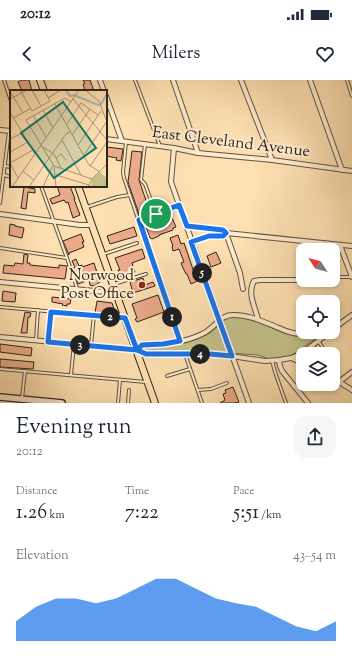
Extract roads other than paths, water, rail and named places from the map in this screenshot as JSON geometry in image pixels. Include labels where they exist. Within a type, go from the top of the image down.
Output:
[{"type":"main road","points":[[40,80],[44,90]]},
{"type":"main road","points":[[78,187],[155,403]]},
{"type":"street","points":[[100,80],[104,90]]},
{"type":"street","points":[[173,80],[198,153]]},
{"type":"street","points":[[241,80],[272,160]]},
{"type":"street","points":[[310,80],[342,170]]},
{"type":"street","points":[[107,99],[124,142]]},
{"type":"street","points":[[0,130],[10,131]]},
{"type":"street","name":"East Cleveland Avenue","points":[[107,139],[174,148],[198,153],[272,160],[352,171]]},
{"type":"street","points":[[174,148],[171,182],[249,403]]},
{"type":"street","points":[[0,214],[54,222],[92,225]]},
{"type":"street","points":[[187,226],[223,230],[226,233],[321,243]]},
{"type":"street","points":[[191,242],[209,236],[223,236],[226,233]]},
{"type":"street","points":[[226,233],[240,273],[244,289],[242,288]]},
{"type":"street","points":[[352,246],[340,245],[352,277]]},
{"type":"street","points":[[258,319],[250,292],[254,281],[296,280]]},
{"type":"street","points":[[0,282],[116,293]]},
{"type":"street","points":[[137,350],[142,345],[163,344],[191,339],[207,332],[225,316],[231,315],[258,319],[296,333]]},
{"type":"street","points":[[340,324],[352,315]]},
{"type":"street","points":[[0,337],[137,350],[146,354],[210,354],[265,361],[291,358],[301,354],[321,339]]},
{"type":"street","points":[[291,358],[296,360]]},
{"type":"street","points":[[279,360],[282,371],[308,403]]},
{"type":"street","points":[[340,381],[351,373]]},
{"type":"street","points":[[340,383],[352,390]]},
{"type":"street","points":[[2,399],[22,399],[62,403]]},
{"type":"lane","points":[[4,80],[10,97]]},
{"type":"lane","points":[[135,80],[160,146]]},
{"type":"lane","points":[[347,80],[352,96]]},
{"type":"lane","points":[[0,203],[10,131]]},
{"type":"lane","points":[[124,142],[123,172],[180,341]]},
{"type":"lane","points":[[145,144],[142,180],[145,184],[156,214]]},
{"type":"lane","points":[[5,166],[10,167]]},
{"type":"lane","points":[[4,175],[10,176]]},
{"type":"lane","points":[[41,187],[77,289]]},
{"type":"lane","points":[[86,207],[130,195]]},
{"type":"lane","points":[[139,220],[179,205]]},
{"type":"lane","points":[[102,254],[137,242]]},
{"type":"lane","points":[[0,248],[67,258]]},
{"type":"lane","points":[[113,284],[146,274]]},
{"type":"lane","points":[[340,277],[352,277]]},
{"type":"lane","points":[[0,307],[125,318]]},
{"type":"lane","points":[[36,341],[38,310]]},
{"type":"lane","points":[[48,342],[51,312]]},
{"type":"lane","points":[[91,346],[94,315]]},
{"type":"lane","points":[[318,341],[322,347]]},
{"type":"lane","points":[[71,375],[74,344]]},
{"type":"lane","points":[[185,354],[202,403]]},
{"type":"lane","points":[[272,361],[286,403]]},
{"type":"lane","points":[[0,368],[148,382]]},
{"type":"lane","points":[[168,376],[190,369]]},
{"type":"lane","points":[[22,399],[25,371]]},
{"type":"lane","points":[[118,403],[120,380]]},
{"type":"lane","points":[[198,390],[211,389],[227,383]]},
{"type":"lane","points":[[128,403],[129,390]]},
{"type":"place","name":"Norwood Post Office","points":[[142,285]]}]
